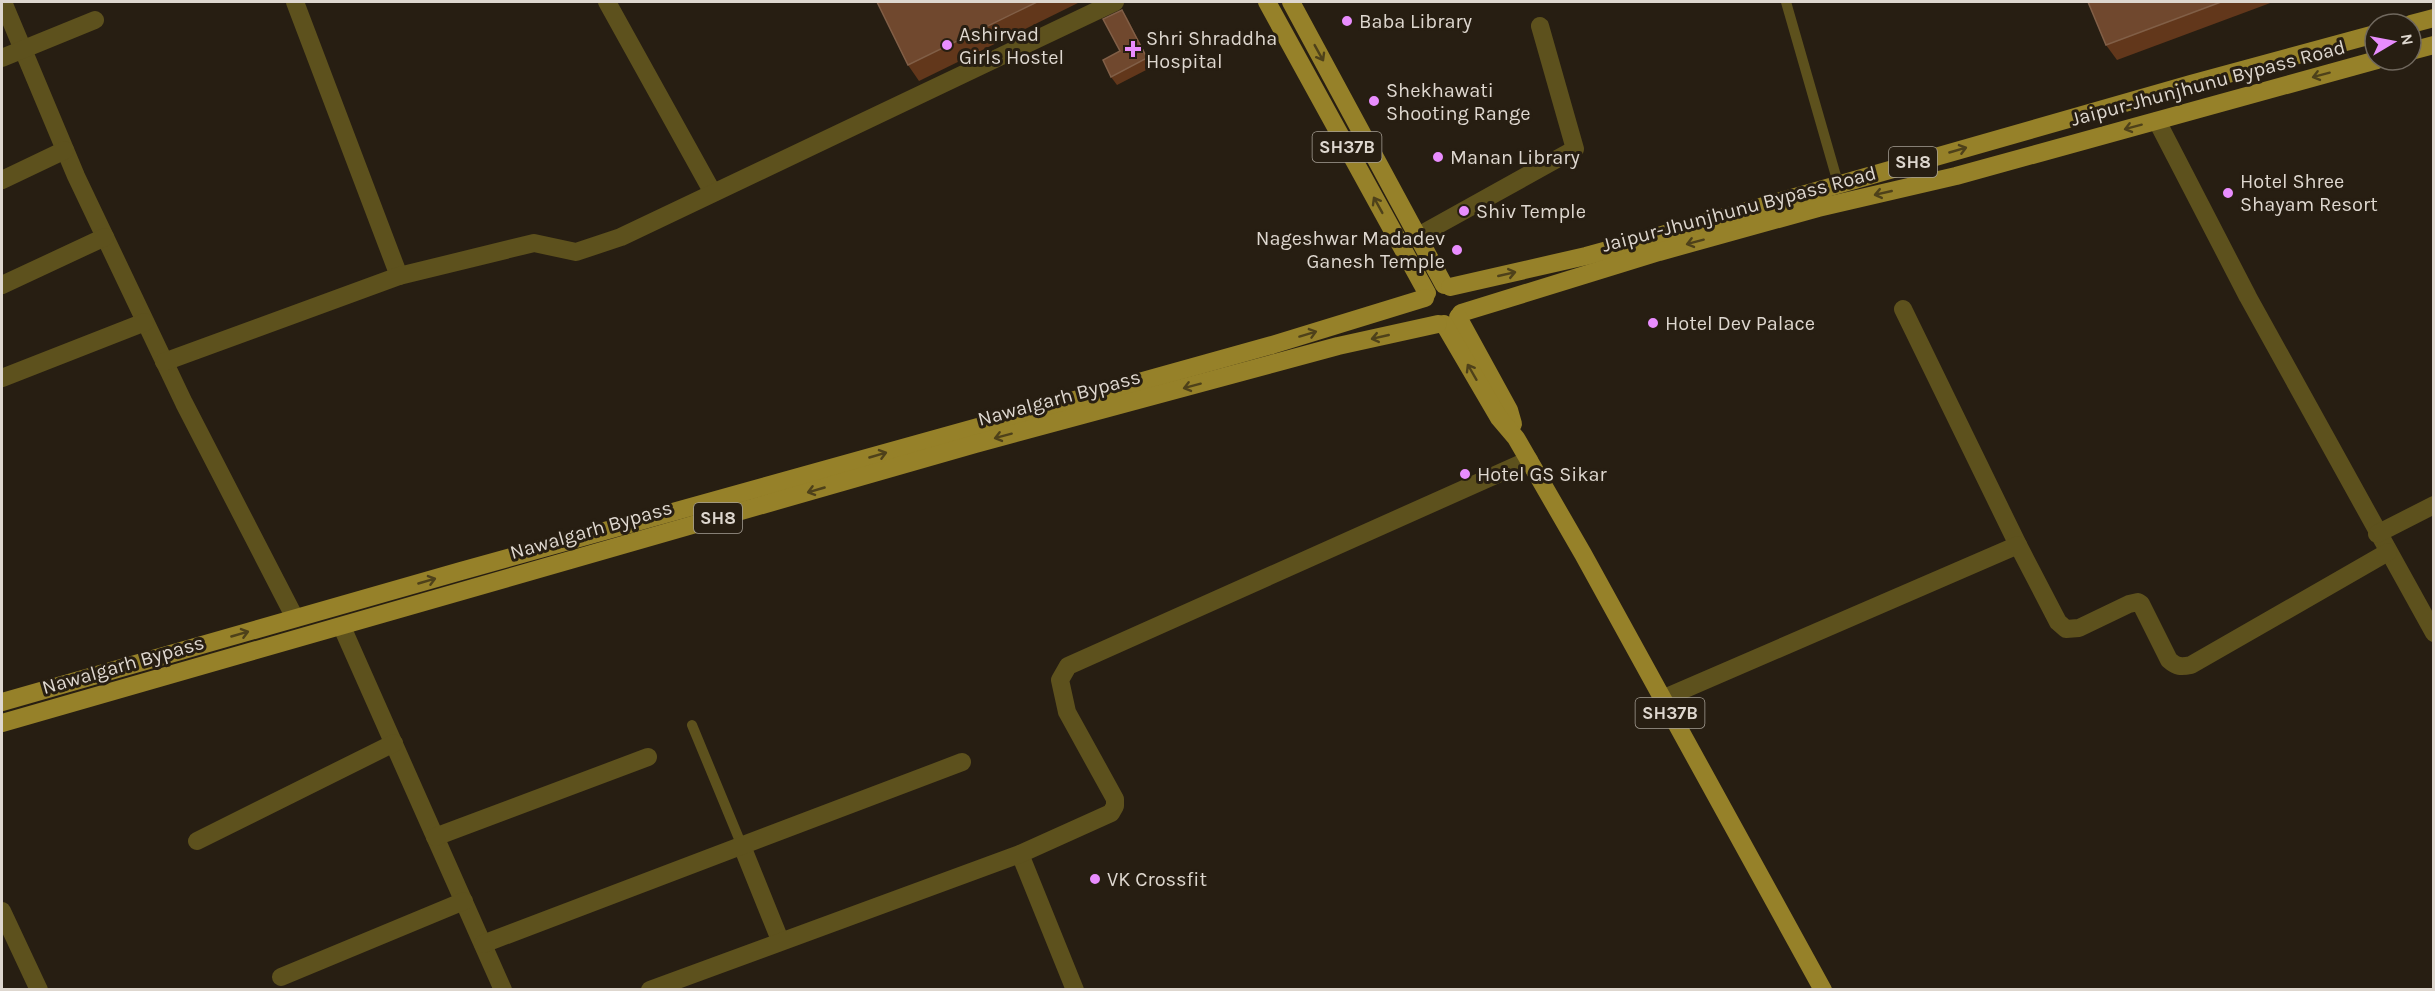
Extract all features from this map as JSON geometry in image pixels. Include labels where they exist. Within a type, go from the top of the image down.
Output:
[{"type":"main road","name":"SH37B","points":[[1267,2],[1426,296]]},
{"type":"main road","points":[[1291,2],[1418,236],[1447,286],[1457,292],[1462,300],[1450,320],[1428,318],[1423,303],[1426,296]]},
{"type":"main road","name":"SH8","points":[[1426,296],[1434,287],[1657,244],[1838,183],[2363,37]]},
{"type":"main road","name":"Jaipur-Jhunjhunu Bypass Road","points":[[1450,320],[1657,244],[1956,176],[2363,64]]},
{"type":"main road","name":"Nawalgarh Bypass","points":[[2,702],[1272,345],[1426,296]]},
{"type":"main road","name":"SH37B","points":[[1450,320],[1499,418],[1516,438],[1529,460],[1823,990]]},
{"type":"main road","name":"Nawalgarh Bypass","points":[[2,723],[975,444],[1338,346],[1450,320]]},
{"type":"main road","points":[[1272,345],[1277,363]]},
{"type":"street","points":[[3,2],[65,150],[145,322],[295,618]]},
{"type":"street","points":[[295,2],[349,139],[399,276]]},
{"type":"street","points":[[607,2],[713,193]]},
{"type":"street","points":[[164,362],[399,276],[534,243],[576,252],[590,249],[1115,2]]},
{"type":"street","points":[[2,58],[95,20]]},
{"type":"street","points":[[1418,236],[1575,148],[1540,26]]},
{"type":"street","points":[[2157,121],[2248,297],[2433,633]]},
{"type":"street","points":[[2,180],[65,150]]},
{"type":"street","points":[[2,285],[105,237]]},
{"type":"street","points":[[1903,309],[2018,545],[2058,622],[2066,628],[2079,628],[2138,602],[2169,660],[2175,666],[2191,665],[2388,552]]},
{"type":"street","points":[[2,369],[2,376],[145,322]]},
{"type":"street","points":[[650,990],[780,940],[1020,854],[1111,813],[1116,798],[1067,712],[1060,680],[1068,666],[1529,460]]},
{"type":"street","points":[[2377,534],[2433,505]]},
{"type":"street","points":[[1662,699],[2018,545]]},
{"type":"street","points":[[342,627],[503,990]]},
{"type":"street","points":[[197,841],[394,743]]},
{"type":"street","points":[[435,837],[648,757]]},
{"type":"street","points":[[483,944],[962,762]]},
{"type":"street","points":[[742,846],[780,940]]},
{"type":"street","points":[[1020,854],[1075,990]]},
{"type":"street","points":[[282,976],[464,901]]},
{"type":"street","points":[[2,910],[10,949],[39,990]]},
{"type":"lane","points":[[1786,2],[1838,183]]},
{"type":"lane","points":[[692,725],[742,846]]},
{"type":"building","name":"Ashirvad Girls Hostel","points":[[877,2],[1037,2],[908,65]]},
{"type":"building","points":[[2088,2],[2221,2],[2106,45]]},
{"type":"building","points":[[1122,10],[1147,58],[1111,77],[1103,60],[1120,51],[1103,19]]},
{"type":"place","name":"Baba Library","points":[[1347,21]]},
{"type":"place","name":"Ashirvad Girls Hostel","points":[[947,45]]},
{"type":"place","name":"Shri Shraddha Hospital","points":[[1133,49]]},
{"type":"place","name":"Shekhawati Shooting Range","points":[[1374,101]]},
{"type":"place","name":"Manan Library","points":[[1438,157]]},
{"type":"place","name":"Hotel Shree Shayam Resort","points":[[2228,193]]},
{"type":"place","name":"Shiv Temple","points":[[1464,211]]},
{"type":"place","name":"Nageshwar Madadev Ganesh Temple","points":[[1457,250]]},
{"type":"place","name":"Hotel Dev Palace","points":[[1653,323]]},
{"type":"place","name":"Hotel GS Sikar","points":[[1465,474]]},
{"type":"place","name":"VK Crossfit","points":[[1095,879]]}]
